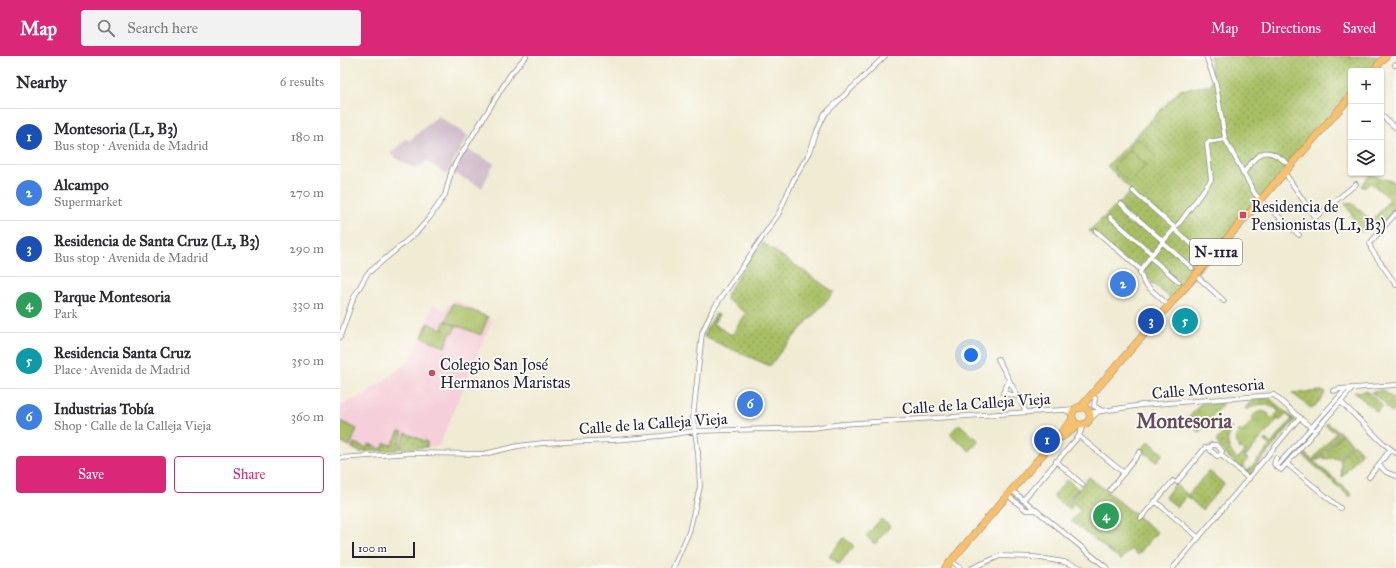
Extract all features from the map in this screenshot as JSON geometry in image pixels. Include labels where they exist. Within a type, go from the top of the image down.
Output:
[{"type":"main road","points":[[1376,68],[1386,56]]},
{"type":"main road","points":[[1381,68],[1391,56]]},
{"type":"main road","name":"N-111a","points":[[945,568],[1081,416],[1199,278],[1348,100]]},
{"type":"main road","name":"N-111a","points":[[955,566],[1081,416],[1169,306],[1287,176],[1349,104]]},
{"type":"street","points":[[340,337],[353,299],[367,274],[417,232],[430,217],[445,195],[452,169],[510,75],[526,56]]},
{"type":"street","points":[[673,568],[689,532],[700,487],[693,418],[702,333],[712,311],[779,213],[793,181],[810,152],[825,114],[885,56]]},
{"type":"street","points":[[1206,56],[1216,84],[1225,139],[1243,174],[1255,194],[1262,202],[1299,235]]},
{"type":"street","points":[[1384,118],[1396,128]]},
{"type":"street","points":[[1141,270],[1211,180],[1208,142],[1225,139]]},
{"type":"street","points":[[1243,174],[1257,156],[1265,152],[1275,154],[1291,166]]},
{"type":"street","points":[[1287,176],[1313,215],[1316,217],[1356,184]]},
{"type":"street","points":[[1132,190],[1203,254]]},
{"type":"street","points":[[1121,204],[1192,268]]},
{"type":"street","points":[[1396,213],[1370,243],[1370,248],[1396,285]]},
{"type":"street","points":[[1110,217],[1179,282]]},
{"type":"street","points":[[1096,231],[1141,270],[1144,283],[1169,306]]},
{"type":"street","points":[[1199,278],[1224,301]]},
{"type":"street","points":[[998,360],[1026,412]]},
{"type":"street","points":[[1009,380],[1003,393],[1017,396]]},
{"type":"street","points":[[1333,391],[1340,389],[1345,390],[1396,385]]},
{"type":"street","points":[[1276,458],[1274,462],[1276,467],[1281,470],[1352,389]]},
{"type":"street","points":[[1276,467],[1310,427],[1345,390]]},
{"type":"street","name":"Calle Montesoria","points":[[1081,416],[1101,410],[1274,395],[1315,431]]},
{"type":"street","points":[[1095,398],[1094,406],[1101,410]]},
{"type":"street","points":[[1341,402],[1390,450],[1396,453]]},
{"type":"street","name":"Calle de la Calleja Vieja","points":[[340,458],[438,454],[484,454],[518,446],[543,443],[614,440],[661,436],[695,431],[812,428],[842,424],[1026,412],[1064,410],[1081,416]]},
{"type":"street","points":[[1023,500],[1079,436],[1081,416],[1101,410]]},
{"type":"street","points":[[1173,568],[1300,417]]},
{"type":"street","points":[[1079,436],[1124,473]]},
{"type":"street","points":[[1140,518],[1205,448],[1210,447],[1213,444],[1216,445],[1222,451],[1221,455]]},
{"type":"street","points":[[1210,447],[1210,450],[1217,456],[1221,455],[1249,479]]},
{"type":"street","points":[[1369,477],[1390,450]]},
{"type":"street","points":[[1110,490],[1140,452]]},
{"type":"street","points":[[1056,461],[1083,485]]},
{"type":"street","points":[[1287,464],[1340,508]]},
{"type":"street","points":[[1379,465],[1386,472],[1396,476]]},
{"type":"street","points":[[1013,496],[1023,500],[1107,568]]},
{"type":"street","points":[[1013,496],[1026,510],[1035,510]]},
{"type":"street","points":[[1155,501],[1199,538]]},
{"type":"street","points":[[972,568],[1000,556],[1034,557],[1064,562],[1082,568]]},
{"type":"shaded area","points":[[438,116],[468,136],[446,174],[427,161],[415,168],[407,165],[390,154],[406,139],[409,141]]},
{"type":"shaded area","points":[[466,149],[494,163],[482,188],[454,173]]},
{"type":"shaded area","name":"Colegio San José Hermanos Maristas","points":[[455,299],[492,320],[439,446],[360,452],[340,443],[340,405],[364,395],[411,360],[434,304],[444,310]]},
{"type":"green space","points":[[1210,56],[1381,56],[1371,68],[1348,68],[1348,94],[1174,301],[1089,231],[1132,191],[1107,166],[1180,90],[1212,85]]},
{"type":"green space","points":[[1138,138],[1156,156],[1147,165],[1129,147]]},
{"type":"green space","points":[[1129,150],[1145,166],[1129,183],[1113,167]]},
{"type":"green space","points":[[1369,176],[1396,182],[1396,209],[1384,223],[1362,232],[1345,203],[1353,204],[1372,221],[1390,199],[1370,182],[1365,188],[1361,186]]},
{"type":"green space","points":[[1390,201],[1396,208],[1384,221],[1378,216]]},
{"type":"green space","points":[[763,243],[834,292],[781,351],[770,366],[704,337],[706,330],[716,314],[719,315],[713,324],[732,335],[746,313],[726,299],[726,295],[755,250],[759,249]]},
{"type":"green space","points":[[453,303],[488,317],[481,335],[446,321]]},
{"type":"green space","points":[[445,321],[456,326],[453,333],[451,332],[445,347],[422,337],[428,323],[444,330],[442,328]]},
{"type":"green space","points":[[1383,390],[1396,401],[1396,407],[1392,412],[1386,407],[1387,405],[1371,392]]},
{"type":"green space","points":[[1367,391],[1383,406],[1377,412],[1354,392]]},
{"type":"green space","points":[[1325,392],[1323,397],[1312,409],[1292,393]]},
{"type":"green space","points":[[1269,398],[1295,420],[1249,475],[1225,454],[1216,441],[1230,426],[1232,427],[1228,436],[1229,448],[1237,459],[1242,454],[1248,459],[1242,466],[1248,471],[1270,446],[1264,441],[1266,439],[1271,444],[1292,419],[1286,414],[1280,421],[1275,416],[1279,411],[1271,406],[1263,404],[1251,407],[1247,410],[1245,408],[1252,400]]},
{"type":"green space","points":[[1223,403],[1199,432],[1186,421],[1200,404]]},
{"type":"green space","points":[[1263,411],[1269,414],[1268,415],[1272,419],[1275,416],[1278,419],[1246,456],[1242,454],[1245,451],[1240,447],[1239,449],[1237,444],[1236,439],[1238,432],[1239,430],[1242,432],[1254,419],[1252,417],[1256,413]]},
{"type":"green space","points":[[340,421],[357,429],[350,446],[340,442]]},
{"type":"green space","points":[[1327,423],[1341,433],[1318,460],[1315,460],[1313,459],[1336,433],[1325,425]]},
{"type":"green space","points":[[959,424],[979,441],[970,451],[950,434]]},
{"type":"green space","points":[[399,431],[403,432],[397,450],[360,452],[352,448],[354,443],[367,448],[369,444],[382,449],[385,443],[392,445]]},
{"type":"green space","points":[[406,433],[427,442],[427,447],[399,449]]},
{"type":"green space","points":[[1342,434],[1352,443],[1339,458],[1321,459]]},
{"type":"green space","points":[[1149,441],[1163,454],[1156,462],[1141,449]]},
{"type":"green space","points":[[1353,444],[1362,452],[1342,477],[1340,459]]},
{"type":"green space","points":[[1302,451],[1352,494],[1350,497],[1300,453]]},
{"type":"green space","points":[[1209,471],[1224,484],[1202,510],[1187,496],[1177,507],[1165,497],[1175,484],[1188,495]]},
{"type":"green space","points":[[1089,477],[1157,532],[1138,555],[1131,549],[1121,560],[1071,521],[1081,510],[1070,500]]},
{"type":"green space","points":[[1066,481],[1069,481],[1078,489],[1068,500],[1073,505],[1070,510],[1055,498],[1054,495]]},
{"type":"green space","points":[[881,519],[890,526],[875,544],[866,536]]},
{"type":"green space","points":[[844,538],[854,546],[839,564],[829,556]]},
{"type":"place","name":"Residencia de Pensionistas (L1, B3)","points":[[1243,215]]},
{"type":"place","name":"Alcampo","points":[[1123,284]]},
{"type":"place","name":"Residencia de Santa Cruz (L1, B3)","points":[[1151,321]]},
{"type":"place","name":"Residencia Santa Cruz","points":[[1185,321]]},
{"type":"place","name":"Colegio San José Hermanos Maristas","points":[[432,373]]},
{"type":"place","name":"Industrias Tobía","points":[[750,404]]},
{"type":"place","name":"Montesoria (L1, B3)","points":[[1047,440]]},
{"type":"place","name":"Parque Montesoria","points":[[1106,516]]},
{"type":"district","name":"Montesoria","points":[[1184,421]]}]
